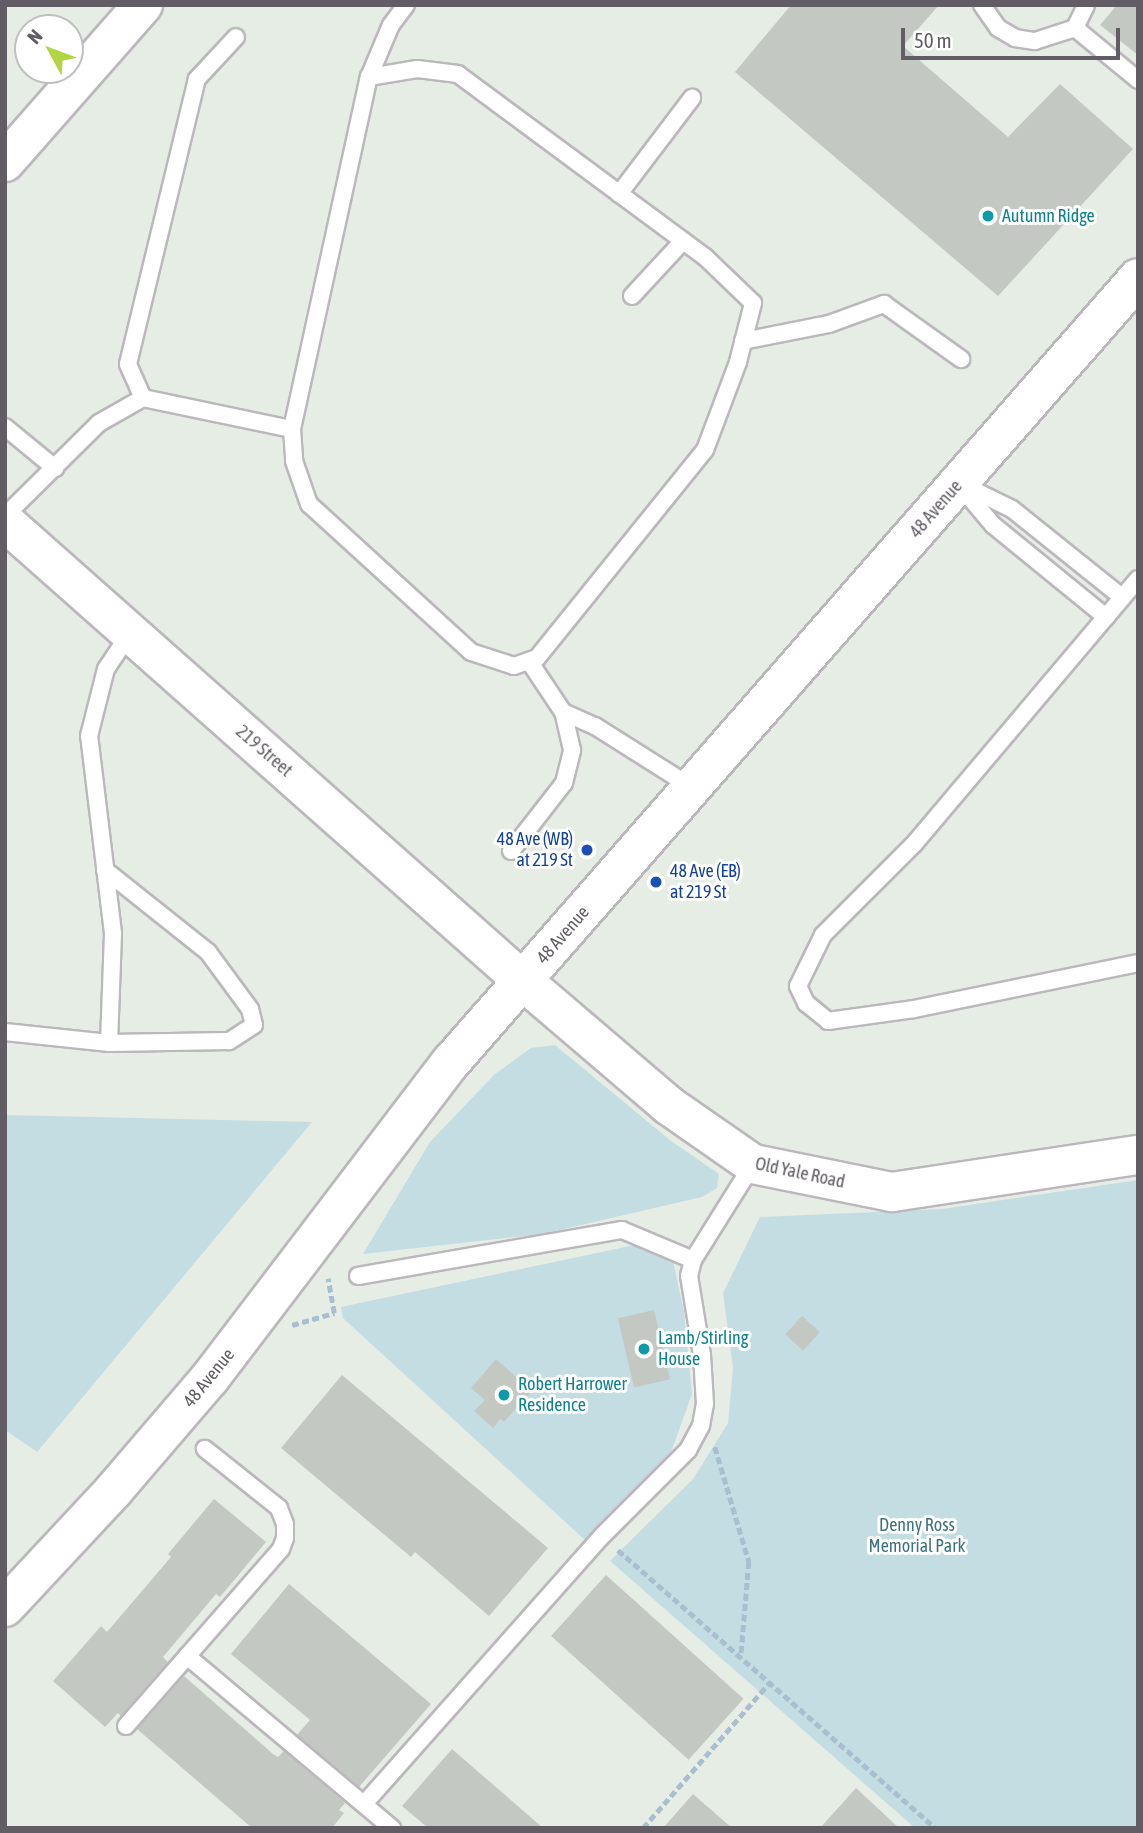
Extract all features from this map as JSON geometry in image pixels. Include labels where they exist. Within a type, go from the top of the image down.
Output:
[{"type":"main road","points":[[5,162],[137,7]]},
{"type":"main road","name":"48 Avenue","points":[[5,1607],[188,1405],[451,1062],[1138,278]]},
{"type":"main road","name":"219 Street","points":[[5,522],[523,981]]},
{"type":"main road","name":"Old Yale Road","points":[[523,981],[668,1105],[752,1164],[892,1192],[1138,1155]]},
{"type":"lane","points":[[369,77],[417,69],[458,74],[705,257],[753,303],[743,341],[705,450],[537,658],[514,666],[471,652],[309,504],[294,461],[292,429],[369,77],[391,25],[406,5]]},
{"type":"lane","points":[[982,5],[998,28],[1015,38],[1035,41],[1075,28],[1086,5]]},
{"type":"lane","points":[[1075,28],[1138,80]]},
{"type":"lane","points":[[143,398],[128,364],[197,79],[236,37]]},
{"type":"lane","points":[[620,194],[692,98]]},
{"type":"lane","points":[[632,296],[683,241]]},
{"type":"lane","points":[[743,341],[829,324],[884,304],[961,359]]},
{"type":"lane","points":[[5,516],[99,423],[143,398],[292,429]]},
{"type":"lane","points":[[5,427],[55,468]]},
{"type":"lane","points":[[959,483],[1012,509],[1122,597]]},
{"type":"lane","points":[[959,483],[993,525],[1106,617]]},
{"type":"lane","points":[[1138,579],[914,844],[823,935],[798,986],[806,1003],[828,1021],[914,1009],[1138,963]]},
{"type":"lane","points":[[109,1043],[113,933],[89,736],[106,669],[131,632]]},
{"type":"lane","points":[[511,851],[564,783],[572,750],[563,712],[529,661]]},
{"type":"lane","points":[[563,712],[595,726],[693,788]]},
{"type":"lane","points":[[5,1032],[109,1043],[229,1041],[254,1025],[250,1009],[208,952],[106,870]]},
{"type":"lane","points":[[364,1804],[602,1536],[688,1450],[701,1426],[705,1404],[702,1355],[690,1276],[693,1260],[752,1164]]},
{"type":"lane","points":[[358,1276],[622,1230],[693,1260]]},
{"type":"lane","points":[[126,1726],[281,1549],[285,1538],[285,1524],[279,1508],[205,1449]]},
{"type":"lane","points":[[187,1656],[392,1828]]},
{"type":"path","points":[[281,1328],[334,1313],[325,1269]]},
{"type":"path","points":[[701,1426],[716,1447],[749,1562],[741,1658]]},
{"type":"path","points":[[602,1536],[936,1828]]},
{"type":"path","points":[[643,1828],[769,1683]]},
{"type":"green space","points":[[555,1045],[671,1141],[719,1174],[717,1188],[702,1197],[542,1234],[363,1254],[430,1142],[495,1074],[531,1048]]},
{"type":"green space","points":[[5,1115],[312,1122],[37,1452],[5,1430]]},
{"type":"green space","name":"Denny Ross Memorial Park","points":[[1138,1180],[1138,1828],[915,1828],[610,1561],[693,1479],[728,1423],[733,1368],[723,1293],[760,1217],[942,1209]]},
{"type":"green space","points":[[668,1238],[684,1312],[692,1394],[670,1455],[585,1540],[343,1318],[341,1307]]},
{"type":"building","name":"Autumn Ridge","points":[[791,5],[939,5],[903,46],[1008,137],[1060,84],[1133,149],[998,296],[735,72]]},
{"type":"building","points":[[1117,5],[1138,5],[1138,55],[1100,25]]},
{"type":"building","name":"Lamb/Stirling House","points":[[654,1310],[670,1379],[634,1388],[618,1318]]},
{"type":"building","points":[[802,1316],[820,1332],[803,1351],[785,1335]]},
{"type":"building","name":"Robert Harrower Residence","points":[[496,1359],[532,1391],[504,1422],[500,1419],[493,1428],[474,1411],[485,1400],[471,1388]]},
{"type":"building","points":[[342,1375],[548,1548],[489,1616],[415,1552],[411,1557],[281,1448]]},
{"type":"building","points":[[214,1499],[266,1542],[220,1597],[216,1594],[163,1657],[168,1662],[121,1716],[118,1713],[105,1727],[53,1681],[101,1626],[107,1632],[171,1557],[168,1554]]},
{"type":"building","points":[[606,1575],[743,1699],[689,1760],[551,1636]]},
{"type":"building","points":[[289,1584],[431,1704],[359,1787],[297,1735],[310,1720],[231,1654]]},
{"type":"building","points":[[184,1676],[273,1754],[278,1757],[284,1751],[345,1803],[339,1810],[344,1813],[332,1828],[252,1828],[137,1729]]},
{"type":"building","points":[[452,1749],[543,1828],[428,1828],[402,1806]]},
{"type":"building","points":[[856,1788],[899,1828],[820,1828]]},
{"type":"building","points":[[693,1794],[732,1828],[663,1828]]},
{"type":"place","name":"Autumn Ridge","points":[[988,216]]},
{"type":"place","name":"48 Ave (WB) at 219 St","points":[[587,850]]},
{"type":"place","name":"48 Ave (EB) at 219 St","points":[[656,882]]},
{"type":"place","name":"Lamb/Stirling House","points":[[644,1349]]},
{"type":"place","name":"Robert Harrower Residence","points":[[504,1395]]}]
